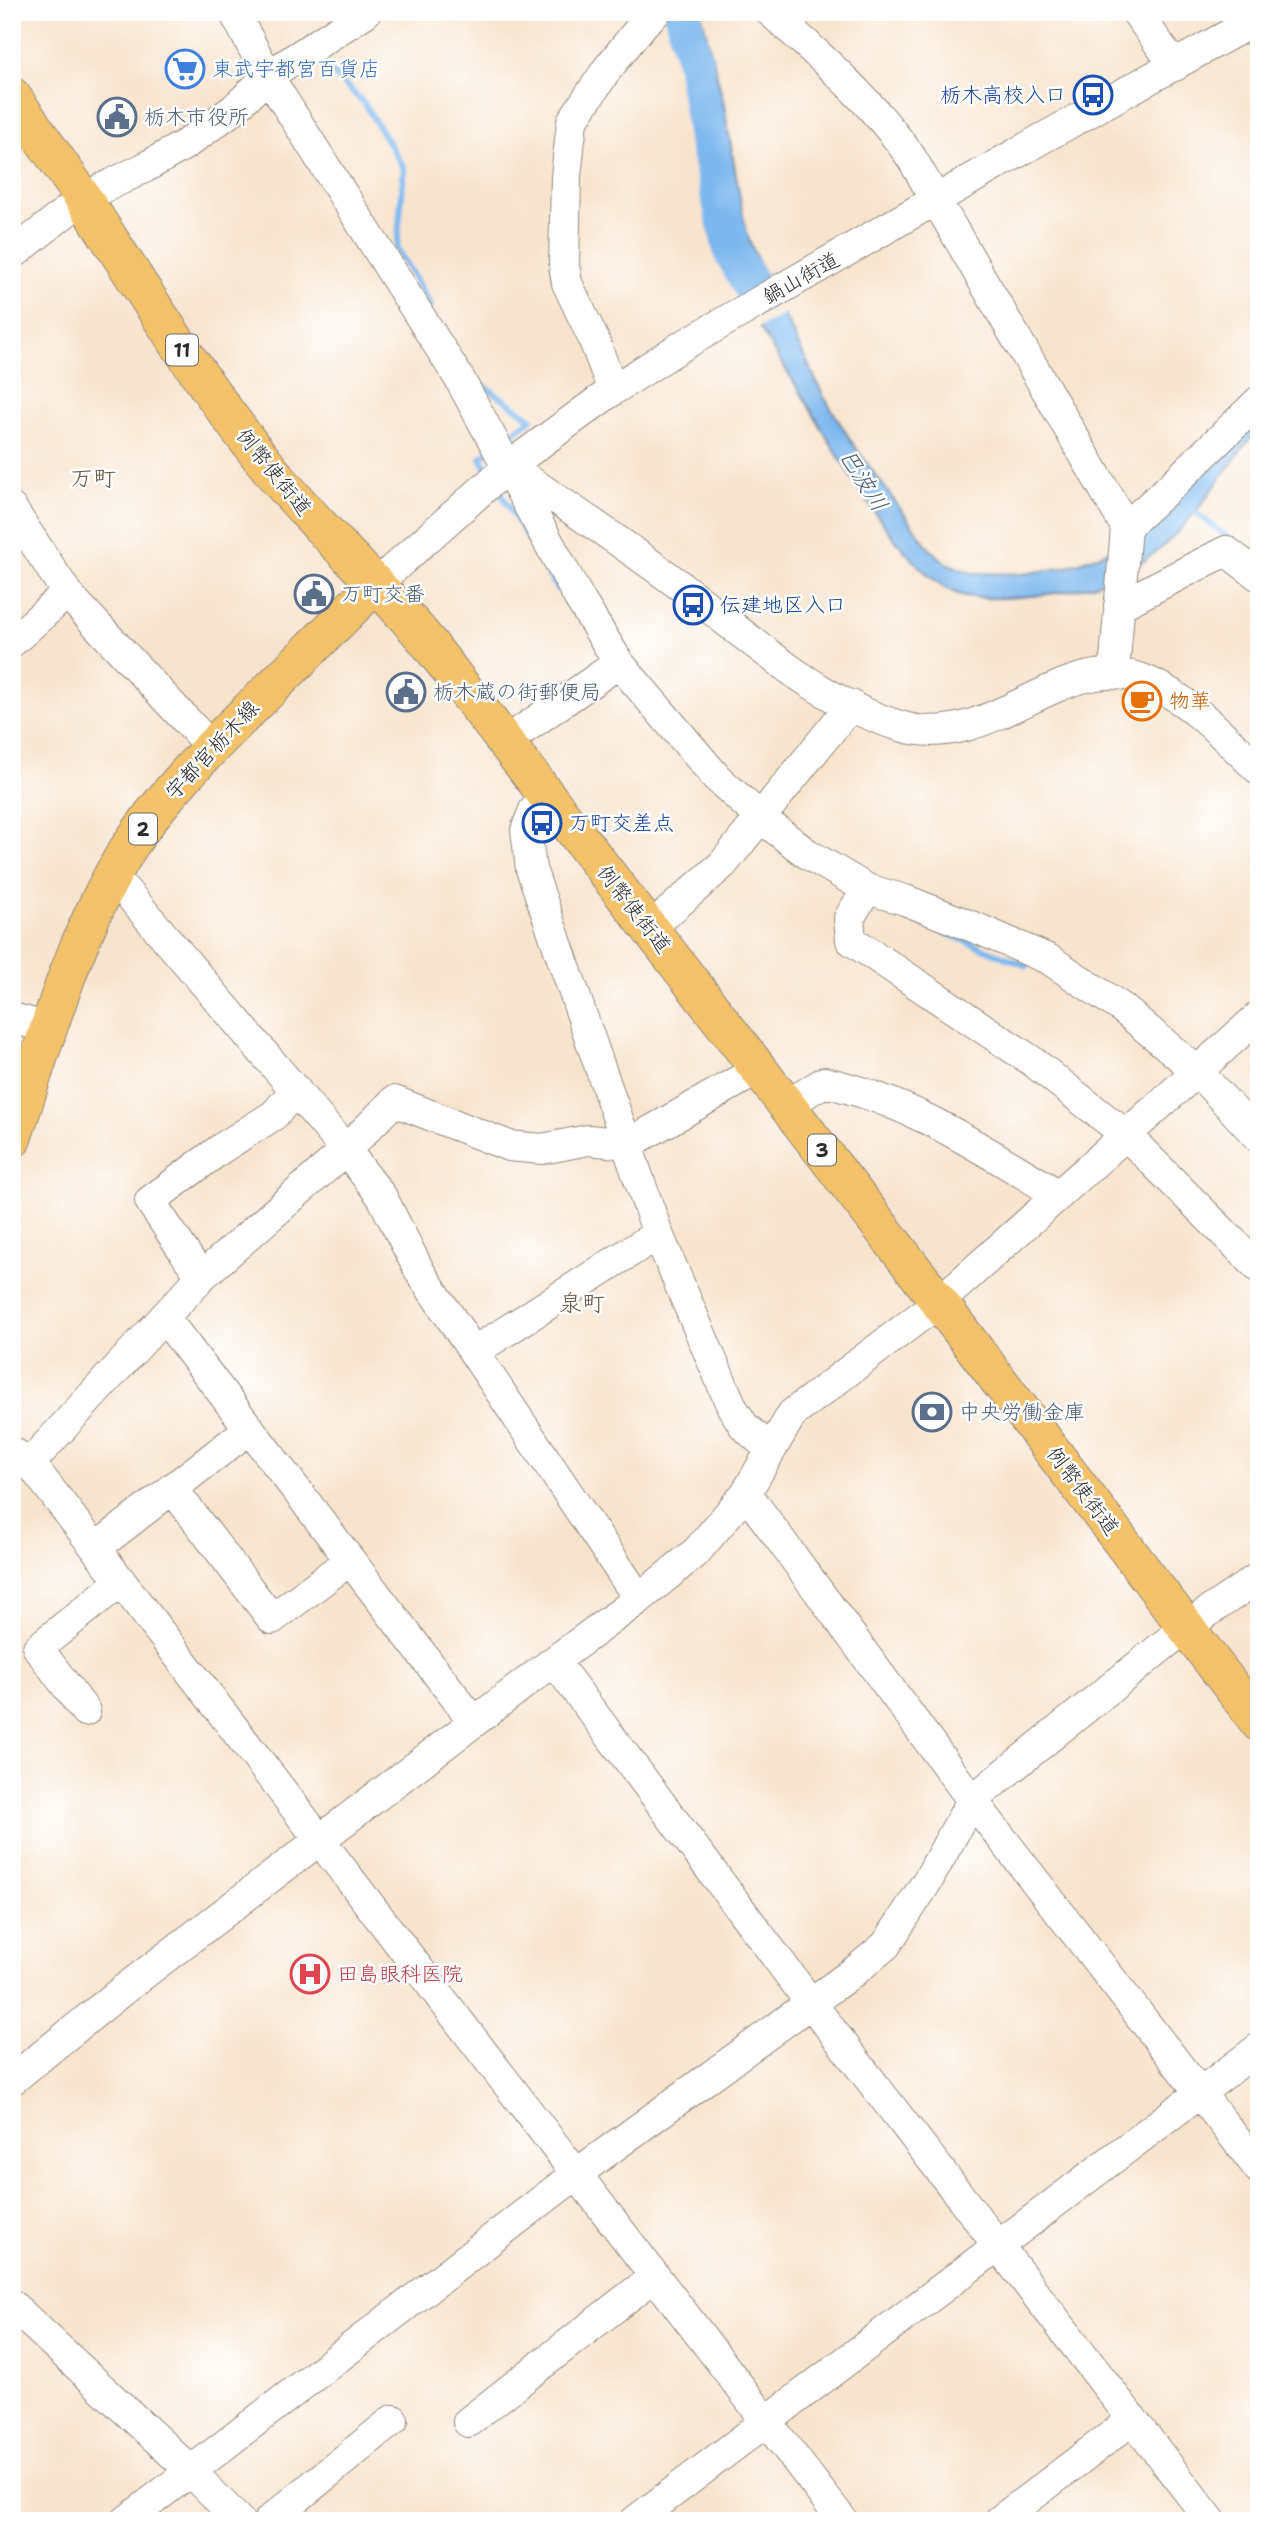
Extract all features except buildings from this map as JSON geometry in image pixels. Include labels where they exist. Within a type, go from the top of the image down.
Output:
[{"type":"main road","name":"例幣使街道","points":[[13,100],[83,198],[205,385],[270,469],[324,531],[408,617],[939,1302],[1259,1723]]},
{"type":"main road","name":"宇都宮栃木線","points":[[12,1140],[92,915],[129,847],[167,796],[211,747],[376,584]]},
{"type":"street","points":[[234,12],[268,76],[459,378],[579,598],[619,663],[716,778],[806,853],[867,889],[905,900],[1049,960],[1122,1008],[1197,1071],[1259,1138]]},
{"type":"street","points":[[12,255],[83,198],[186,144],[234,109],[268,76],[366,12]]},
{"type":"street","points":[[771,12],[860,93],[888,124],[911,158],[1126,530],[1114,672]]},
{"type":"street","points":[[1136,12],[1175,66]]},
{"type":"street","points":[[613,390],[593,338],[567,283],[564,265],[566,177],[572,121],[608,68],[650,17]]},
{"type":"street","name":"鍋山街道","points":[[376,584],[509,466],[613,390],[742,310],[1259,18]]},
{"type":"street","points":[[1126,530],[1259,401]]},
{"type":"street","points":[[509,466],[682,587],[814,685],[851,705],[902,727],[926,731],[957,729],[988,721],[1078,678],[1114,672],[1146,681],[1179,698],[1259,771]]},
{"type":"street","points":[[12,509],[67,593],[211,747]]},
{"type":"street","points":[[1120,594],[1226,551],[1259,576]]},
{"type":"street","points":[[12,642],[67,593]]},
{"type":"street","points":[[505,742],[619,663]]},
{"type":"street","points":[[650,928],[723,864],[851,705]]},
{"type":"street","points":[[545,796],[534,810],[526,830],[531,869],[567,977],[658,1234],[732,1407],[744,1426],[770,1449]]},
{"type":"street","points":[[113,876],[296,1090],[382,1197],[420,1272],[639,1599]]},
{"type":"street","points":[[867,889],[849,918],[851,940],[1031,1062],[1126,1135],[1259,1268]]},
{"type":"street","points":[[12,2080],[123,1990],[639,1599],[697,1551],[746,1493],[792,1414],[939,1302],[1259,1016]]},
{"type":"street","points":[[12,1018],[50,1028]]},
{"type":"street","points":[[759,1069],[628,1144],[588,1140],[542,1149],[509,1146],[394,1101],[346,1150],[201,1277],[164,1317],[21,1457],[96,1548],[843,2521]]},
{"type":"street","points":[[787,1105],[824,1082],[856,1089],[929,1119],[1059,1195]]},
{"type":"street","points":[[201,1277],[150,1201],[222,1148],[274,1115],[296,1090]]},
{"type":"street","points":[[475,1351],[658,1234]]},
{"type":"street","points":[[164,1317],[474,1722]]},
{"type":"street","points":[[96,1548],[249,1429]]},
{"type":"street","points":[[172,1488],[272,1619],[350,1560]]},
{"type":"street","points":[[746,1493],[972,1800],[1259,2169]]},
{"type":"street","points":[[126,2521],[575,2175],[856,1970],[886,1945],[928,1880],[972,1800],[1185,1627],[1259,1577]]},
{"type":"street","points":[[85,1711],[38,1648],[121,1581]]},
{"type":"street","points":[[554,1661],[810,2002],[1211,2521]]},
{"type":"street","points":[[635,2521],[1259,2048]]},
{"type":"street","points":[[468,2422],[654,2277]]},
{"type":"street","points":[[12,2305],[192,2472],[239,2521]]},
{"type":"street","points":[[270,2521],[393,2420]]},
{"type":"street","points":[[999,2521],[1132,2420]]},
{"type":"water","points":[[681,12],[701,12],[723,100],[746,233],[761,268],[824,397],[853,444],[929,548],[946,563],[971,573],[1023,574],[1066,567],[1100,555],[1139,534],[1259,406],[1259,428],[1193,515],[1162,547],[1133,567],[1093,585],[1042,595],[1000,598],[981,598],[951,591],[929,576],[908,555],[847,470],[756,323],[735,280],[733,253],[704,125],[705,108]]},
{"type":"pier","points":[[766,271],[787,313],[757,329],[735,288]]},
{"type":"waterway","name":"巴波川","points":[[682,12],[695,63],[707,141],[732,252],[757,296]]},
{"type":"waterway","points":[[317,58],[364,103],[404,168],[397,249],[431,306]]},
{"type":"waterway","points":[[474,379],[532,419],[502,442]]},
{"type":"waterway","points":[[490,450],[481,458],[490,474]]},
{"type":"waterway","points":[[497,486],[557,589]]},
{"type":"waterway","points":[[1190,508],[1231,540]]},
{"type":"waterway","points":[[891,911],[1027,966]]},
{"type":"place","name":"東武宇都宮百貨店","points":[[185,69]]},
{"type":"place","name":"栃木高校入口","points":[[1093,95]]},
{"type":"place","name":"栃木市役所","points":[[117,117]]},
{"type":"place","name":"万町交番","points":[[314,594]]},
{"type":"place","name":"伝建地区入口","points":[[693,605]]},
{"type":"place","name":"栃木蔵の街郵便局","points":[[406,692]]},
{"type":"place","name":"物華","points":[[1142,701]]},
{"type":"place","name":"万町交差点","points":[[542,823]]},
{"type":"place","name":"中央労働金庫","points":[[932,1412]]},
{"type":"place","name":"田島眼科医院","points":[[310,1974]]},
{"type":"district","name":"万町","points":[[93,478]]},
{"type":"district","name":"泉町","points":[[582,1303]]}]
